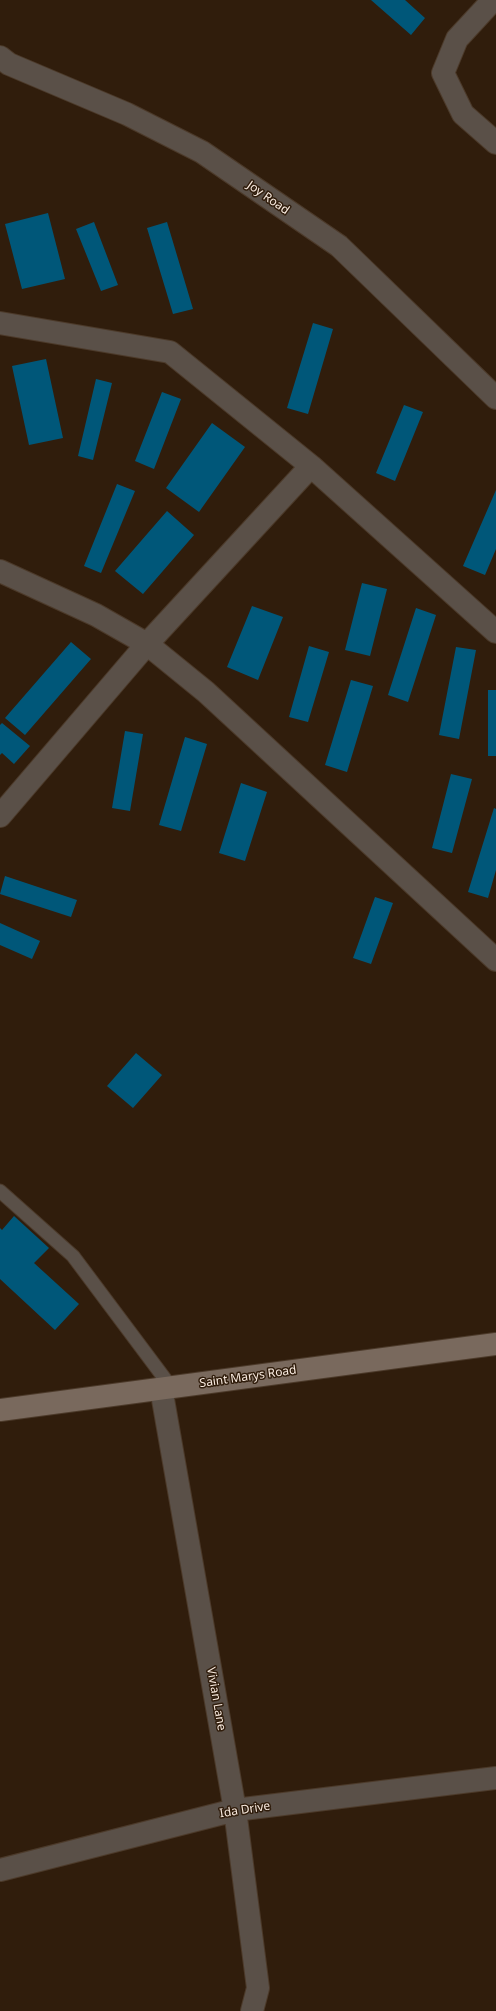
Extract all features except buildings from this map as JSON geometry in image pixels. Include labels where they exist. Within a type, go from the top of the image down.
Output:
[{"type":"main road","name":"Saint Marys Road","points":[[0,1410],[496,1344]]},
{"type":"street","points":[[493,0],[457,39],[443,73],[463,114],[496,143]]},
{"type":"street","name":"Joy Road","points":[[0,56],[10,64],[127,114],[202,152],[339,246],[496,398]]},
{"type":"street","points":[[0,323],[170,352],[311,466],[496,632]]},
{"type":"street","points":[[0,816],[147,644],[311,466]]},
{"type":"street","points":[[0,571],[96,616],[147,644],[206,692],[496,960]]},
{"type":"street","name":"Vivian Lane","points":[[166,1388],[235,1810],[258,1988],[252,2011]]},
{"type":"street","name":"Ida Drive","points":[[0,1870],[235,1810],[496,1778]]},
{"type":"lane","points":[[0,1191],[73,1256],[166,1388]]}]
